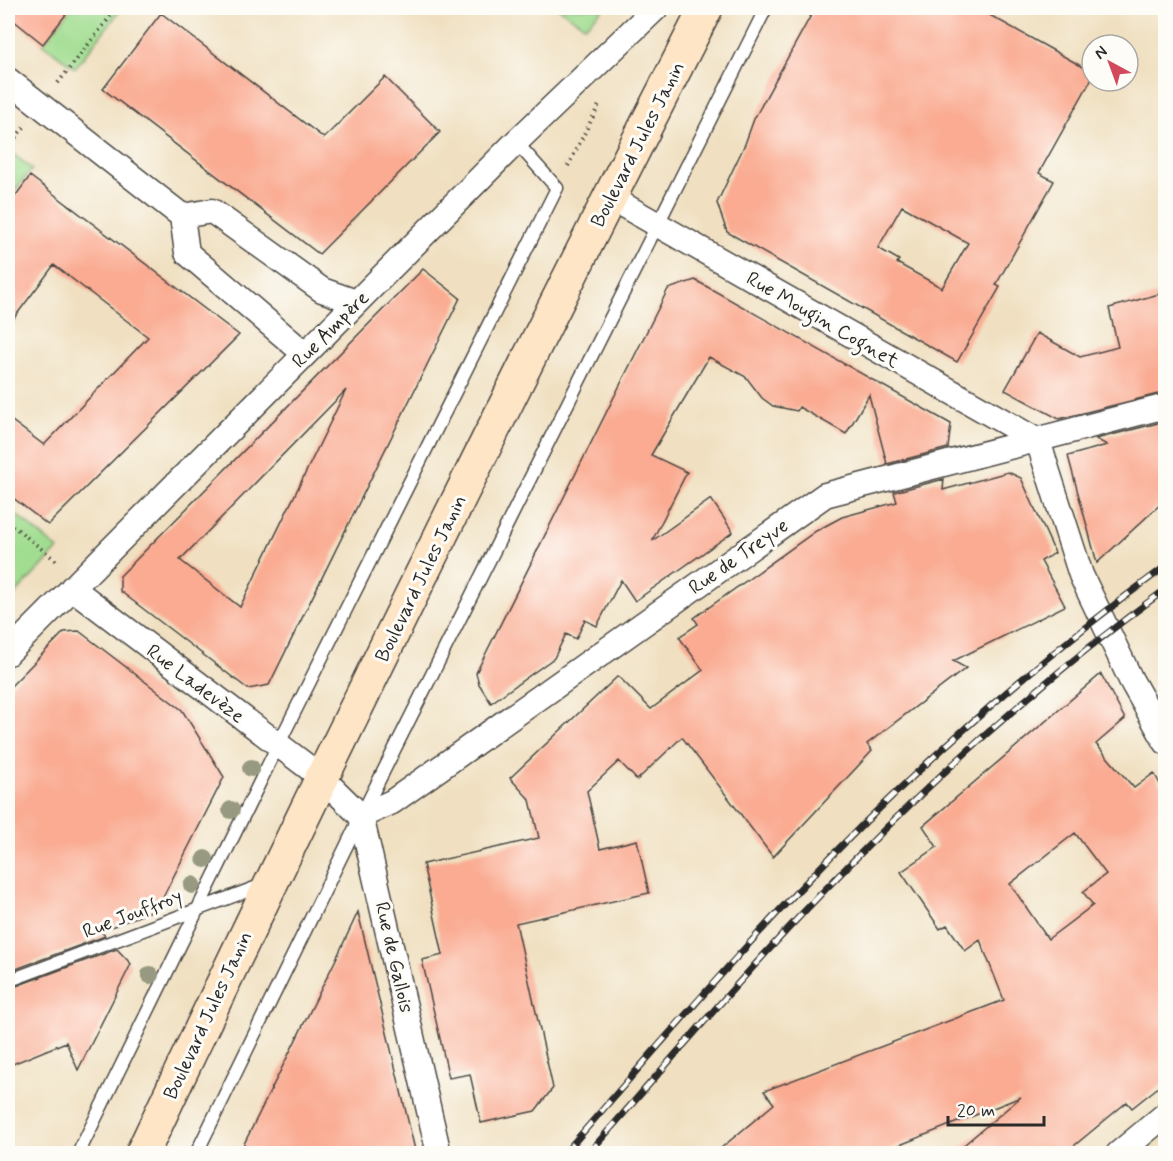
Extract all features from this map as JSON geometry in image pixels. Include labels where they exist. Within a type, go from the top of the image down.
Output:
[{"type":"main road","name":"Boulevard Jules Janin","points":[[142,1154],[321,777],[609,197],[706,8]]},
{"type":"street","name":"Rue Ampère","points":[[8,653],[516,142],[656,8]]},
{"type":"street","points":[[8,80],[182,216],[187,253],[305,354]]},
{"type":"street","name":"Rue Mougin Cognet","points":[[609,197],[1038,441]]},
{"type":"street","points":[[182,216],[212,211],[322,290],[356,302]]},
{"type":"street","name":"Rue de Treyve","points":[[361,816],[392,802],[825,495],[1166,406]]},
{"type":"street","points":[[1038,441],[1081,575],[1131,680],[1166,742]]},
{"type":"street","name":"Rue Ladevèze","points":[[76,584],[321,777]]},
{"type":"street","points":[[321,777],[361,816]]},
{"type":"street","name":"Rue de Gallois","points":[[361,816],[439,1154]]},
{"type":"street","points":[[1118,1154],[1166,1114]]},
{"type":"lane","points":[[196,1154],[361,816],[766,8]]},
{"type":"lane","points":[[78,1154],[196,910],[557,188],[516,142]]},
{"type":"lane","name":"Rue Jouffroy","points":[[8,981],[270,882]]},
{"type":"path","points":[[41,106],[117,8]]},
{"type":"path","points":[[8,522],[76,584]]},
{"type":"green space","points":[[71,8],[122,8],[75,68],[43,44]]},
{"type":"green space","points":[[558,8],[604,8],[585,26]]},
{"type":"green space","points":[[8,150],[32,169],[8,199]]},
{"type":"green space","points":[[8,508],[58,549],[8,602]]},
{"type":"building","points":[[8,8],[71,8],[43,44],[8,16]]},
{"type":"building","points":[[815,8],[977,8],[1080,65],[1080,93],[1084,93],[1039,173],[1054,181],[996,285],[1000,287],[957,362],[727,232],[717,203],[745,144],[754,119]],"holes":[[[902,206],[968,243],[942,288],[897,263],[899,260],[878,248]]]},
{"type":"building","points":[[161,13],[324,138],[385,77],[440,132],[319,254],[103,89]]},
{"type":"building","points":[[30,176],[239,335],[48,525],[8,494],[8,418],[44,445],[148,337],[54,265],[8,326],[8,206]]},
{"type":"building","points":[[423,269],[460,298],[269,685],[248,689],[120,591],[120,576]],"holes":[[[346,390],[240,607],[180,560]]]},
{"type":"building","points":[[695,280],[951,424],[948,448],[887,464],[869,395],[846,434],[799,407],[797,411],[773,406],[762,398],[746,377],[709,357],[651,455],[687,472],[652,541],[711,499],[733,532],[635,601],[621,580],[597,626],[585,620],[576,639],[566,634],[554,658],[491,703],[479,684],[476,673],[668,289]]},
{"type":"building","points":[[1166,292],[1166,392],[1059,419],[1005,390],[1037,333],[1080,357],[1118,347],[1109,308]]},
{"type":"building","points":[[1166,421],[1166,499],[1097,563],[1068,456],[1107,445],[1096,439]]},
{"type":"building","points":[[1008,472],[1021,478],[1055,553],[1041,561],[1065,606],[953,661],[966,668],[867,744],[872,751],[773,857],[682,737],[637,780],[619,761],[587,791],[600,849],[637,840],[649,893],[516,923],[553,1088],[535,1111],[481,1123],[470,1074],[449,1078],[422,960],[443,955],[423,864],[539,838],[530,800],[510,778],[618,676],[651,709],[703,670],[679,637],[698,624],[694,618],[816,531],[842,517],[897,502],[894,492],[944,479],[943,490]]},
{"type":"building","points":[[79,631],[182,710],[224,777],[157,909],[101,931],[105,936],[8,972],[8,689],[64,632]]},
{"type":"building","points":[[1101,674],[1125,719],[1096,744],[1134,788],[1154,773],[1166,795],[1166,1081],[1132,1108],[1127,1102],[1064,1154],[953,1154],[1021,1097],[877,1154],[714,1154],[774,1104],[764,1091],[1004,1000],[980,940],[965,951],[947,925],[940,929],[901,872],[937,847],[923,826]],"holes":[[[1075,833],[1106,874],[1083,892],[1093,905],[1048,939],[1010,884]]]},
{"type":"building","points":[[358,912],[416,1154],[239,1154],[336,959]]},
{"type":"building","points":[[117,949],[131,964],[78,1070],[66,1042],[8,1066],[8,989]]},
{"type":"railway","points":[[564,1154],[793,896],[881,807],[972,722],[1019,682],[1116,603],[1166,566]]},
{"type":"railway","points":[[588,1154],[756,964],[896,818],[1007,716],[1125,619],[1166,589]]}]
